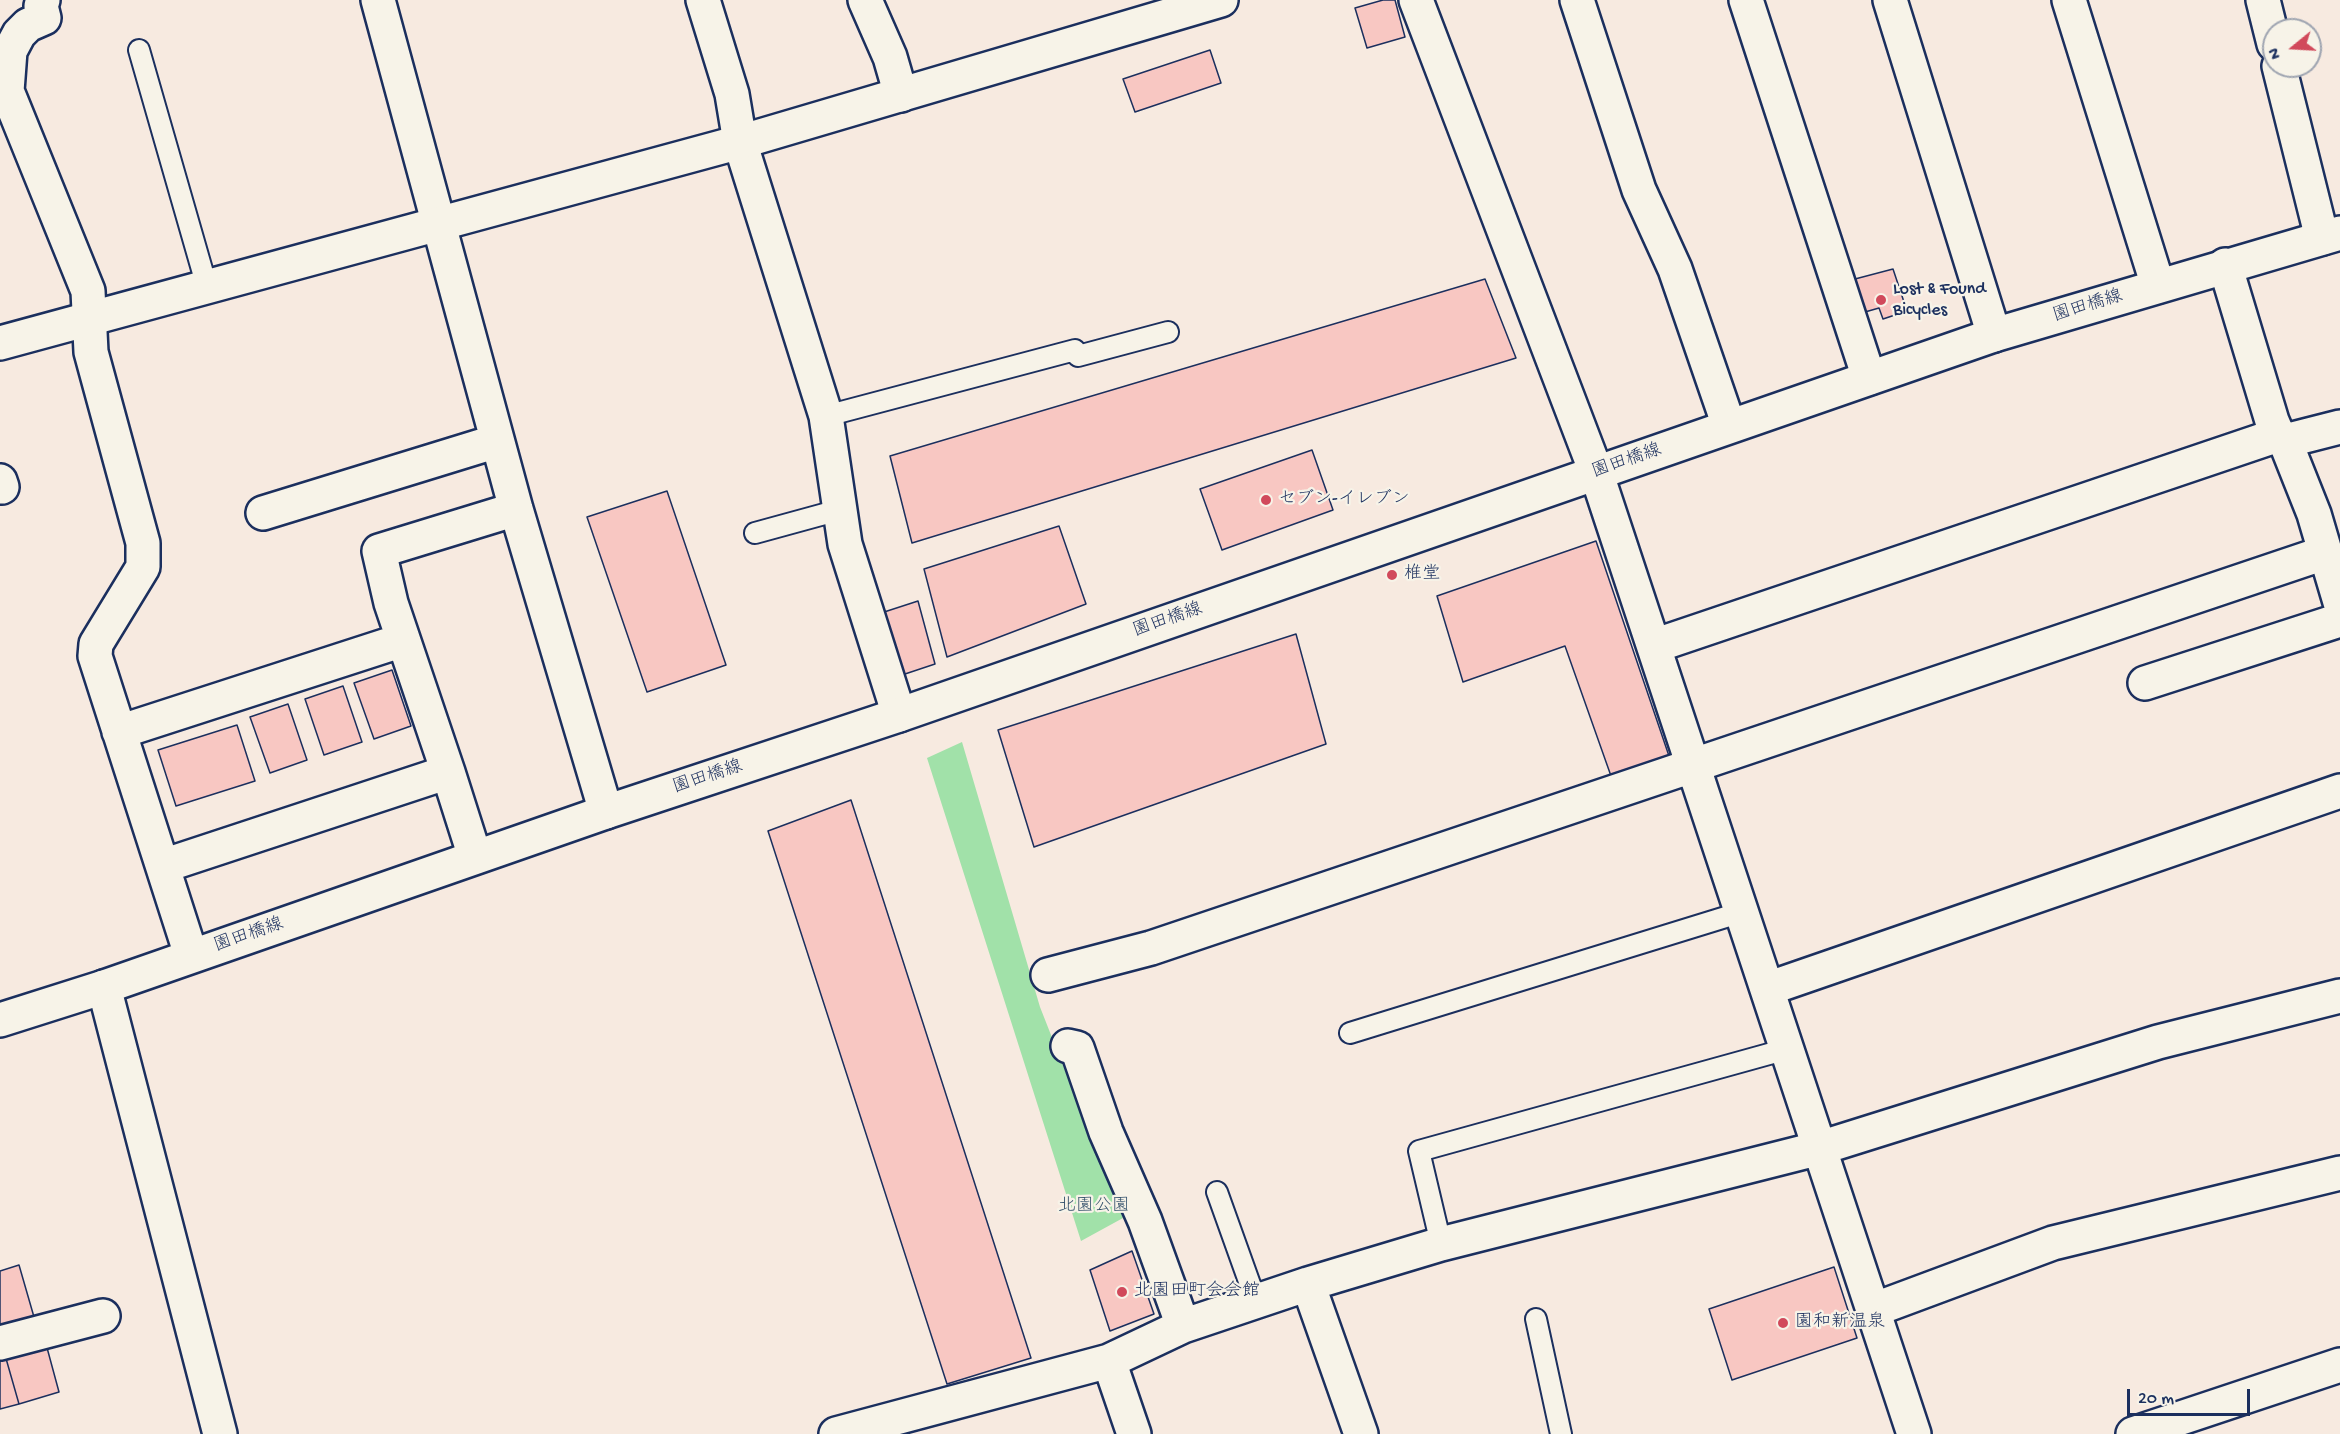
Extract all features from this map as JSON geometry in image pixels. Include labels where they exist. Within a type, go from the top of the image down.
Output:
[{"type":"street","points":[[42,0],[44,18],[28,25],[19,34],[10,51],[7,91],[88,291],[91,352],[143,543],[143,567],[96,644],[95,656],[191,955]]},
{"type":"street","points":[[378,0],[516,509],[606,812]]},
{"type":"street","points":[[703,0],[732,94],[740,142],[826,416],[845,544],[899,715]]},
{"type":"street","points":[[865,0],[890,57],[901,95]]},
{"type":"street","points":[[0,343],[740,142],[1221,0]]},
{"type":"street","points":[[1416,0],[1596,472],[1914,1434]]},
{"type":"street","points":[[1577,0],[1639,190],[1675,269],[1729,426]]},
{"type":"street","points":[[1746,0],[1869,378]]},
{"type":"street","points":[[1890,0],[1994,335]]},
{"type":"street","points":[[2069,0],[2158,286]]},
{"type":"street","points":[[2263,0],[2268,18]]},
{"type":"street","points":[[2283,78],[2331,235]]},
{"type":"street","name":"園田橋線","points":[[0,1020],[104,987],[606,812],[899,715],[1994,335],[2331,235]]},
{"type":"street","points":[[2226,266],[2282,438],[2314,514],[2340,602]]},
{"type":"street","points":[[1654,646],[2282,438],[2340,427]]},
{"type":"street","points":[[263,513],[497,441]]},
{"type":"street","points":[[475,857],[403,640],[379,550],[516,509]]},
{"type":"street","points":[[1048,975],[1151,948],[2324,553]]},
{"type":"street","points":[[2145,683],[2340,620]]},
{"type":"street","points":[[119,732],[403,640]]},
{"type":"street","points":[[163,866],[448,772]]},
{"type":"street","points":[[1767,989],[2340,791]]},
{"type":"street","points":[[104,987],[220,1434]]},
{"type":"street","points":[[836,1434],[1109,1360],[1183,1326],[1308,1284],[1441,1244],[1820,1148],[2158,1042],[2340,996]]},
{"type":"street","points":[[1068,1046],[1077,1048],[1106,1132],[1145,1221],[1183,1326]]},
{"type":"street","points":[[1873,1310],[2053,1243],[2340,1173]]},
{"type":"street","points":[[1308,1284],[1361,1434]]},
{"type":"street","points":[[0,1342],[103,1316]]},
{"type":"street","points":[[1109,1360],[1134,1434]]},
{"type":"street","points":[[2133,1434],[2340,1365]]},
{"type":"lane","points":[[139,50],[207,287]]},
{"type":"lane","points":[[826,416],[1075,350],[1078,356],[1168,332]]},
{"type":"lane","points":[[755,533],[839,510]]},
{"type":"lane","points":[[1350,1033],[1742,912]]},
{"type":"lane","points":[[1441,1244],[1419,1151],[1787,1049]]},
{"type":"lane","points":[[1218,1192],[1256,1301]]},
{"type":"lane","points":[[1536,1319],[1561,1434]]},
{"type":"green space","name":"北園公園","points":[[962,742],[1040,1007],[1123,1218],[1081,1241],[927,758]]},
{"type":"building","points":[[1383,0],[1395,0],[1405,37],[1367,48],[1355,8]]},
{"type":"building","points":[[1210,50],[1221,83],[1135,112],[1123,79]]},
{"type":"building","points":[[1893,269],[1907,311],[1883,319],[1879,308],[1865,312],[1855,279]]},
{"type":"building","points":[[1485,279],[1516,358],[912,543],[890,456]]},
{"type":"building","name":"セブン-イレブン","points":[[1312,450],[1333,510],[1222,550],[1200,489]]},
{"type":"building","points":[[667,491],[726,665],[647,692],[587,517]]},
{"type":"building","points":[[1059,526],[1086,604],[947,657],[924,569]]},
{"type":"building","points":[[1596,541],[1669,756],[1611,776],[1565,646],[1463,682],[1437,596]]},
{"type":"building","points":[[918,601],[935,664],[896,677],[878,614]]},
{"type":"building","points":[[1296,634],[1326,744],[1034,847],[998,730]]},
{"type":"building","points":[[392,670],[411,726],[374,739],[354,683]]},
{"type":"building","points":[[343,686],[362,742],[324,755],[305,699]]},
{"type":"building","points":[[288,704],[307,760],[270,773],[250,717]]},
{"type":"building","points":[[237,725],[255,781],[176,806],[158,750]]},
{"type":"building","points":[[851,800],[1031,1358],[947,1384],[768,831]]},
{"type":"building","name":"北園田町会会館","points":[[1132,1251],[1154,1314],[1110,1331],[1090,1270]]},
{"type":"building","points":[[19,1265],[34,1317],[0,1327],[0,1271]]},
{"type":"building","name":"園和新温泉","points":[[1834,1267],[1857,1338],[1732,1380],[1709,1309]]},
{"type":"building","points":[[46,1344],[59,1392],[19,1404],[5,1355]]},
{"type":"building","points":[[5,1355],[19,1404],[0,1409],[0,1356]]},
{"type":"place","name":"Lost & Found Bicycles","points":[[1881,300]]},
{"type":"place","name":"セブン-イレブン","points":[[1266,500]]},
{"type":"place","name":"椎堂","points":[[1392,575]]},
{"type":"place","name":"北園田町会会館","points":[[1122,1292]]},
{"type":"place","name":"園和新温泉","points":[[1783,1323]]}]
